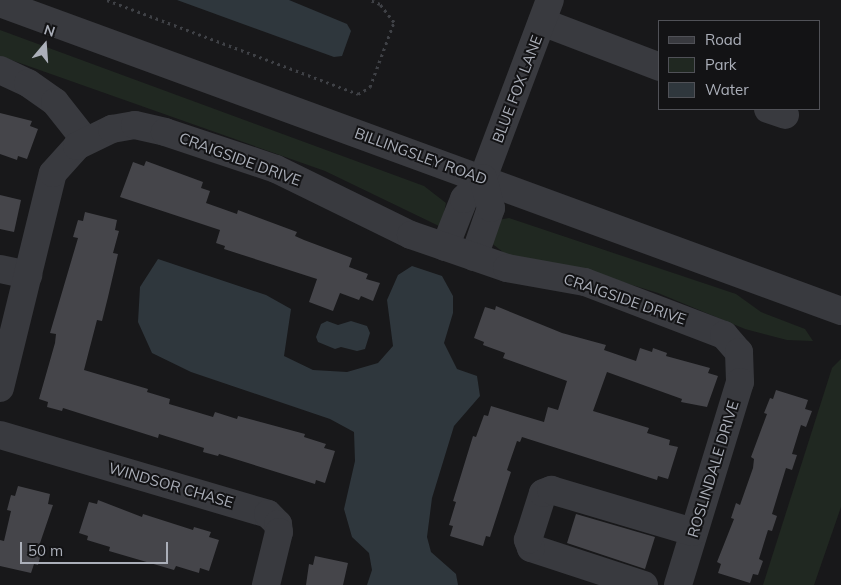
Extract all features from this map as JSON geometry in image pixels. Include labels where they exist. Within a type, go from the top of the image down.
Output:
[{"type":"street","name":"BILLINGSLEY ROAD","points":[[0,3],[841,310]]},
{"type":"street","name":"BLUE FOX LANE","points":[[483,178],[546,11]]},
{"type":"street","points":[[546,11],[658,66]]},
{"type":"street","points":[[0,70],[28,83],[56,102],[86,140],[53,173],[0,388]]},
{"type":"street","name":"CRAIGSIDE DRIVE","points":[[86,140],[112,129],[135,125],[165,132],[276,169],[411,235],[507,268],[585,282],[643,302],[724,335],[739,352]]},
{"type":"street","points":[[445,247],[464,199],[483,178]]},
{"type":"street","points":[[474,257],[491,208],[483,178]]},
{"type":"street","points":[[0,269],[28,275]]},
{"type":"street","name":"ROSLINDALE DRIVE","points":[[678,585],[740,382],[739,352]]},
{"type":"street","name":"WINDSOR CHASE","points":[[0,435],[268,514],[278,524],[279,532],[266,585]]},
{"type":"street","points":[[644,585],[531,548],[528,540],[543,493],[551,490],[693,532]]},
{"type":"path","points":[[107,0],[358,94],[370,87],[394,22],[380,4],[370,0]]},
{"type":"green space","points":[[0,30],[424,186],[446,203],[441,227],[325,171],[0,56]]},
{"type":"green space","points":[[509,218],[736,294],[761,312],[805,329],[813,341],[787,340],[745,329],[658,293],[574,267],[508,256],[490,242],[498,220]]},
{"type":"green space","points":[[841,359],[841,507],[814,585],[763,585],[832,368]]},
{"type":"water","points":[[177,0],[289,0],[347,24],[351,31],[342,56],[334,57]]},
{"type":"water","points":[[158,259],[266,295],[291,309],[284,356],[313,370],[347,372],[378,363],[393,346],[387,300],[398,275],[412,266],[442,276],[453,296],[453,313],[444,343],[457,369],[477,376],[480,396],[454,426],[432,498],[427,537],[431,552],[456,574],[458,585],[367,585],[372,570],[369,553],[352,537],[344,509],[355,461],[354,432],[330,419],[191,372],[152,353],[138,322],[140,287]]},
{"type":"water","points":[[327,321],[338,325],[351,321],[367,326],[370,333],[365,349],[357,351],[341,347],[335,349],[318,342],[316,337],[321,324]]},
{"type":"building","points":[[0,113],[32,121],[30,126],[38,129],[27,159],[18,156],[17,160],[0,154]]},
{"type":"building","points":[[146,161],[203,182],[201,188],[210,191],[206,203],[237,214],[238,210],[297,232],[295,236],[352,258],[349,267],[368,274],[366,279],[380,283],[373,301],[361,296],[359,300],[340,293],[333,311],[309,302],[317,279],[224,249],[225,246],[216,243],[220,230],[120,197],[133,162],[144,166]]},
{"type":"building","points":[[0,195],[21,200],[14,232],[0,229]]},
{"type":"building","points":[[85,212],[117,220],[115,230],[119,231],[113,253],[118,254],[102,321],[97,320],[84,370],[148,389],[147,392],[170,399],[169,404],[213,417],[215,412],[237,419],[238,416],[305,434],[304,437],[326,444],[324,448],[335,451],[325,483],[316,480],[315,484],[219,454],[218,456],[203,452],[204,448],[159,434],[158,438],[63,408],[62,411],[47,407],[48,402],[39,399],[55,343],[56,334],[50,333],[78,238],[73,237],[78,220],[83,221]]},
{"type":"building","points":[[496,306],[562,333],[606,345],[604,350],[636,361],[640,348],[652,352],[653,348],[667,353],[666,356],[710,368],[708,373],[718,376],[707,407],[681,402],[682,399],[607,372],[593,411],[649,428],[647,433],[670,440],[669,445],[678,447],[668,479],[658,476],[657,480],[522,437],[520,442],[517,441],[507,470],[511,472],[490,537],[486,536],[483,546],[450,536],[453,526],[449,525],[456,502],[453,501],[473,436],[476,437],[484,415],[488,416],[491,406],[544,422],[548,407],[558,410],[567,381],[503,358],[505,353],[483,345],[484,342],[474,338],[485,307],[495,310]]},
{"type":"building","points":[[776,390],[808,400],[805,409],[812,411],[806,427],[801,425],[792,454],[797,455],[792,470],[786,468],[772,514],[777,516],[772,531],[768,530],[759,559],[763,561],[758,575],[753,574],[750,583],[718,573],[721,564],[717,562],[734,519],[731,518],[736,503],[740,505],[753,468],[754,459],[751,457],[767,414],[764,413],[770,398],[773,399]]},
{"type":"building","points":[[18,486],[50,494],[48,504],[53,505],[38,549],[42,550],[38,565],[34,564],[31,573],[0,566],[0,540],[4,541],[11,511],[7,510],[11,495],[15,496]]},
{"type":"building","points":[[98,500],[142,517],[143,514],[193,530],[194,527],[211,532],[209,537],[219,540],[209,571],[200,568],[199,573],[176,566],[174,570],[109,551],[110,547],[87,540],[88,536],[79,533],[89,502],[97,504]]},
{"type":"building","points":[[576,514],[655,537],[645,569],[567,543]]},
{"type":"building","points":[[315,556],[348,563],[343,585],[306,585],[309,564],[313,565]]}]
